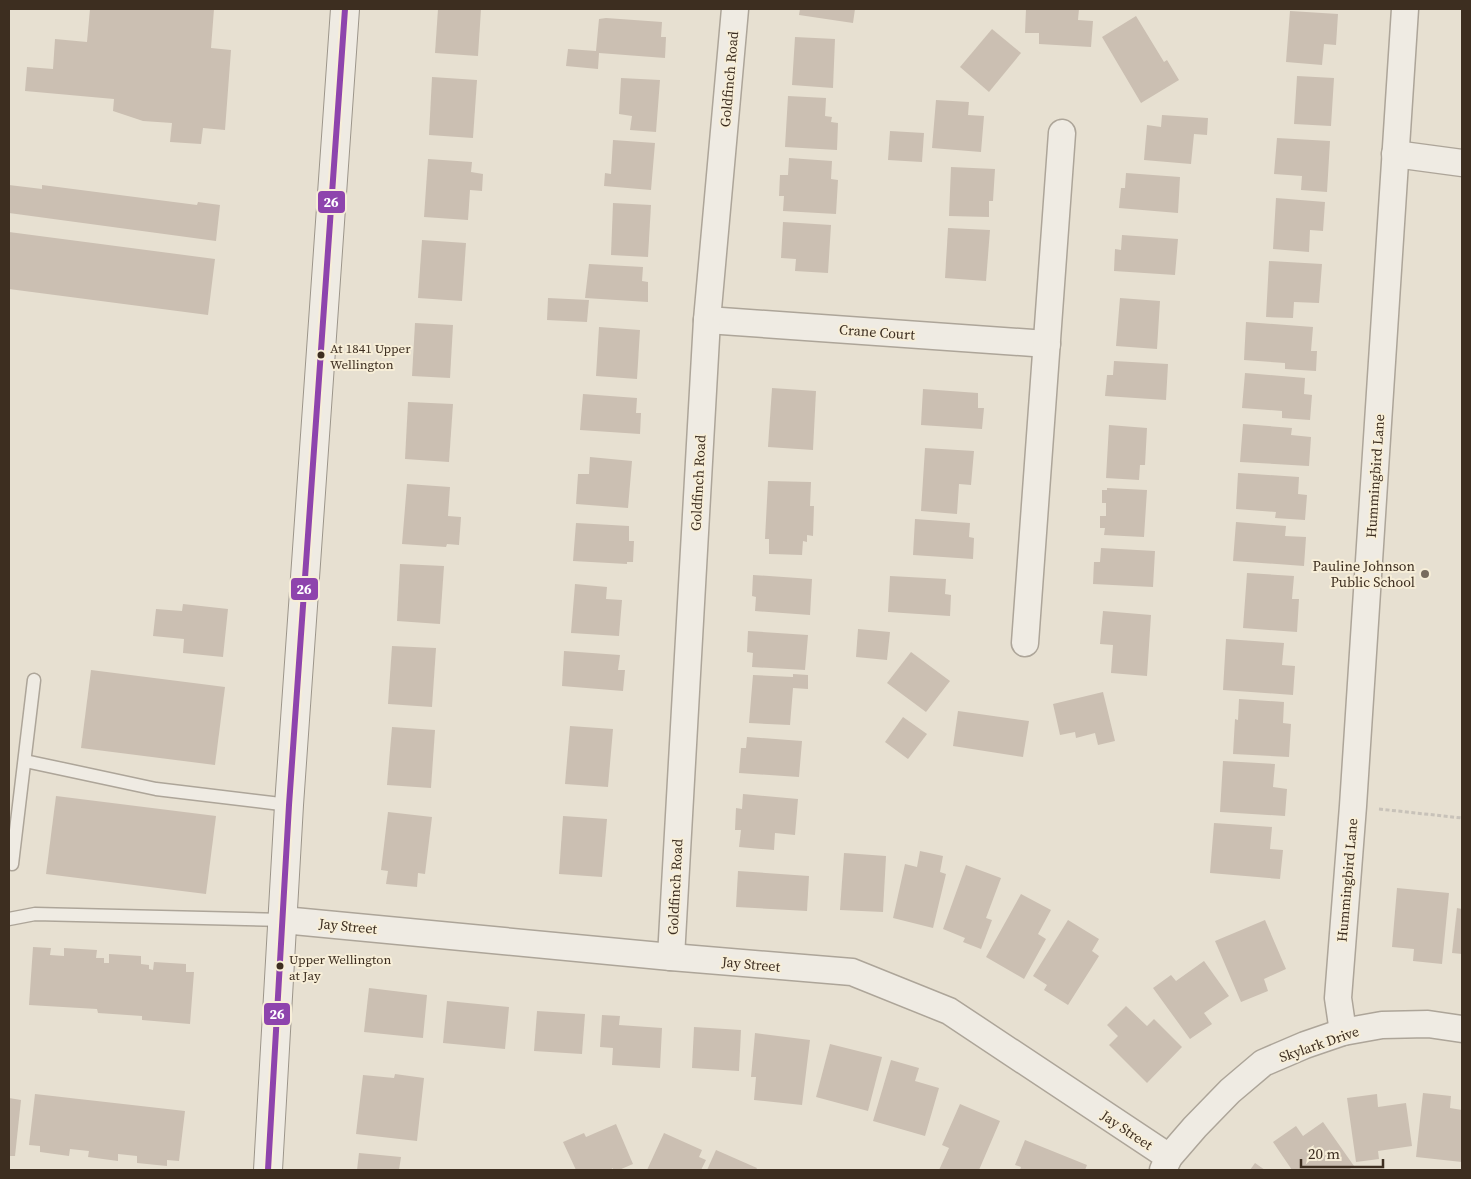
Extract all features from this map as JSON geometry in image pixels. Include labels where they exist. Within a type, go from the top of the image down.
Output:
[{"type":"main road","points":[[268,1170],[289,805],[345,9]]},
{"type":"street","name":"Goldfinch Road","points":[[671,957],[707,320],[735,9]]},
{"type":"street","name":"Hummingbird Lane","points":[[1343,1032],[1338,998],[1353,806],[1405,9]]},
{"type":"street","points":[[1025,643],[1062,132]]},
{"type":"street","points":[[1395,154],[1462,162]]},
{"type":"street","name":"Crane Court","points":[[707,320],[1047,344]]},
{"type":"street","name":"Jay Street","points":[[283,920],[671,957],[852,972],[949,1011],[1166,1164]]},
{"type":"street","name":"Skylark Drive","points":[[1166,1164],[1230,1091],[1263,1063],[1305,1045],[1343,1032],[1382,1025],[1428,1024],[1462,1029]]},
{"type":"lane","points":[[12,864],[34,680]]},
{"type":"lane","points":[[25,761],[156,789],[289,805]]},
{"type":"lane","points":[[9,919],[35,914],[283,920]]},
{"type":"path","points":[[1353,806],[1462,818]]},
{"type":"building","points":[[90,9],[214,9],[211,48],[231,50],[225,130],[203,128],[201,144],[170,142],[172,123],[143,121],[113,111],[114,99],[25,91],[27,67],[53,69],[55,39],[87,42]]},
{"type":"building","points":[[438,9],[481,9],[478,56],[435,53]]},
{"type":"building","points":[[800,9],[855,9],[853,23],[799,15]]},
{"type":"building","points":[[1026,9],[1079,9],[1078,20],[1093,21],[1091,47],[1039,44],[1039,33],[1025,33]]},
{"type":"building","points":[[1290,11],[1338,14],[1336,45],[1324,44],[1322,65],[1286,62]]},
{"type":"building","points":[[1136,16],[1164,62],[1167,60],[1179,80],[1141,103],[1102,37]]},
{"type":"building","points":[[599,19],[662,22],[661,37],[666,37],[665,58],[599,53],[598,69],[566,66],[568,49],[596,51]]},
{"type":"building","points":[[992,29],[1021,53],[989,92],[960,67]]},
{"type":"building","points":[[795,37],[835,39],[833,88],[792,85]]},
{"type":"building","points":[[1297,76],[1334,78],[1331,126],[1294,124]]},
{"type":"building","points":[[432,77],[477,80],[473,138],[429,135]]},
{"type":"building","points":[[621,78],[660,80],[656,132],[630,130],[632,116],[619,114]]},
{"type":"building","points":[[788,96],[826,98],[825,116],[832,117],[831,122],[838,123],[837,150],[785,147]]},
{"type":"building","points":[[936,100],[969,102],[968,115],[984,116],[981,152],[932,148]]},
{"type":"building","points":[[1162,115],[1208,118],[1207,135],[1194,134],[1191,164],[1144,160],[1147,125],[1161,127]]},
{"type":"building","points":[[890,131],[924,133],[922,162],[888,160]]},
{"type":"building","points":[[1277,138],[1330,141],[1327,192],[1301,190],[1302,176],[1274,174]]},
{"type":"building","points":[[613,140],[655,143],[651,190],[604,186],[605,173],[611,174]]},
{"type":"building","points":[[789,158],[832,161],[831,179],[838,180],[836,214],[783,211],[784,196],[779,196],[780,175],[788,175]]},
{"type":"building","points":[[428,159],[472,162],[471,172],[483,174],[482,191],[470,190],[468,220],[424,217]]},
{"type":"building","points":[[951,167],[995,169],[993,201],[989,201],[989,217],[949,216]]},
{"type":"building","points":[[1126,173],[1180,177],[1178,213],[1119,208],[1121,188],[1125,188]]},
{"type":"building","points":[[9,185],[42,189],[42,185],[197,205],[198,202],[220,205],[216,241],[9,213]]},
{"type":"building","points":[[1276,198],[1325,202],[1323,231],[1310,230],[1309,252],[1273,249]]},
{"type":"building","points":[[613,203],[651,205],[648,257],[611,255]]},
{"type":"building","points":[[783,222],[831,225],[828,273],[795,271],[796,259],[781,258]]},
{"type":"building","points":[[948,228],[990,230],[986,281],[945,278]]},
{"type":"building","points":[[9,232],[215,259],[208,315],[9,289]]},
{"type":"building","points":[[1122,235],[1178,239],[1175,275],[1114,271],[1115,249],[1121,250]]},
{"type":"building","points":[[422,240],[466,243],[462,301],[418,298]]},
{"type":"building","points":[[1269,261],[1322,264],[1319,303],[1294,302],[1293,318],[1266,317]]},
{"type":"building","points":[[589,264],[643,267],[642,281],[648,282],[648,302],[585,298]]},
{"type":"building","points":[[548,298],[589,300],[587,322],[547,320]]},
{"type":"building","points":[[1120,298],[1160,301],[1157,349],[1116,346]]},
{"type":"building","points":[[1246,322],[1313,327],[1311,351],[1317,351],[1316,371],[1285,369],[1285,363],[1244,360]]},
{"type":"building","points":[[415,323],[453,325],[450,378],[412,376]]},
{"type":"building","points":[[599,327],[640,330],[637,379],[596,376]]},
{"type":"building","points":[[1114,361],[1168,364],[1166,400],[1105,396],[1107,375],[1113,375]]},
{"type":"building","points":[[1245,373],[1305,378],[1304,394],[1312,395],[1310,420],[1282,418],[1282,411],[1242,408]]},
{"type":"building","points":[[772,388],[816,391],[813,450],[768,447]]},
{"type":"building","points":[[923,389],[978,393],[978,408],[984,408],[982,429],[921,425]]},
{"type":"building","points":[[583,394],[637,398],[636,413],[641,413],[640,434],[580,430]]},
{"type":"building","points":[[408,402],[453,404],[449,462],[405,459]]},
{"type":"building","points":[[1243,424],[1292,428],[1291,435],[1311,437],[1309,466],[1240,462]]},
{"type":"building","points":[[1109,425],[1147,428],[1145,465],[1140,465],[1139,480],[1106,478]]},
{"type":"building","points":[[925,448],[974,451],[971,485],[959,484],[957,514],[921,511]]},
{"type":"building","points":[[590,457],[632,461],[628,508],[576,504],[578,474],[589,474]]},
{"type":"building","points":[[1238,473],[1299,477],[1298,494],[1307,495],[1305,520],[1275,518],[1276,512],[1236,509]]},
{"type":"building","points":[[768,481],[811,482],[810,506],[814,506],[813,536],[807,535],[807,542],[803,541],[802,555],[769,554],[769,539],[765,539]]},
{"type":"building","points":[[407,484],[450,487],[448,516],[461,517],[459,545],[447,544],[446,547],[402,544]]},
{"type":"building","points":[[1107,488],[1147,490],[1144,537],[1104,535],[1105,528],[1100,528],[1100,516],[1106,516],[1106,503],[1102,503],[1102,490],[1107,490]]},
{"type":"building","points":[[915,519],[970,523],[969,537],[974,538],[973,559],[913,555]]},
{"type":"building","points":[[1236,522],[1286,526],[1285,536],[1306,537],[1304,566],[1233,561]]},
{"type":"building","points":[[576,523],[629,526],[629,541],[634,541],[633,562],[627,562],[627,564],[573,561]]},
{"type":"building","points":[[1101,548],[1155,551],[1153,587],[1093,584],[1094,562],[1100,562]]},
{"type":"building","points":[[400,564],[444,566],[440,624],[397,621]]},
{"type":"building","points":[[1247,573],[1294,576],[1292,599],[1299,599],[1297,632],[1243,628]]},
{"type":"building","points":[[753,575],[812,579],[810,615],[755,611],[756,597],[752,596]]},
{"type":"building","points":[[890,576],[946,579],[945,594],[951,595],[950,616],[888,612]]},
{"type":"building","points":[[575,584],[607,587],[606,599],[622,600],[619,636],[571,633]]},
{"type":"building","points":[[183,604],[228,609],[223,657],[183,653],[184,639],[153,636],[156,609],[182,611]]},
{"type":"building","points":[[1103,611],[1151,615],[1147,676],[1111,673],[1113,645],[1100,644]]},
{"type":"building","points":[[858,629],[890,632],[887,660],[856,657]]},
{"type":"building","points":[[748,631],[808,635],[805,670],[752,667],[753,653],[747,652]]},
{"type":"building","points":[[1226,639],[1284,643],[1282,665],[1295,666],[1293,695],[1223,690]]},
{"type":"building","points":[[392,646],[436,648],[432,707],[388,704]]},
{"type":"building","points":[[564,651],[620,655],[618,670],[625,670],[623,691],[562,686]]},
{"type":"building","points":[[911,652],[950,681],[926,712],[887,683]]},
{"type":"building","points":[[91,670],[225,687],[215,765],[81,748]]},
{"type":"building","points":[[793,674],[808,675],[808,689],[793,688],[790,725],[749,723],[753,675],[793,677]]},
{"type":"building","points":[[1103,692],[1115,741],[1098,745],[1095,733],[1076,738],[1075,732],[1060,735],[1053,704]]},
{"type":"building","points":[[1239,699],[1284,702],[1283,723],[1291,724],[1289,757],[1233,754],[1235,719],[1238,720]]},
{"type":"building","points":[[958,711],[1029,721],[1023,757],[953,746]]},
{"type":"building","points":[[903,717],[927,734],[908,759],[885,742]]},
{"type":"building","points":[[570,726],[613,729],[608,787],[565,784]]},
{"type":"building","points":[[392,727],[435,730],[431,788],[387,785]]},
{"type":"building","points":[[747,737],[802,741],[799,777],[739,773],[741,748],[746,748]]},
{"type":"building","points":[[1223,761],[1275,764],[1273,787],[1287,789],[1285,816],[1220,812]]},
{"type":"building","points":[[743,794],[798,799],[795,835],[775,833],[774,850],[739,847],[741,830],[735,830],[736,808],[742,809]]},
{"type":"building","points":[[56,796],[216,816],[206,894],[46,874]]},
{"type":"building","points":[[388,812],[432,817],[425,874],[418,873],[417,887],[386,884],[388,871],[381,870]]},
{"type":"building","points":[[563,816],[607,819],[602,877],[559,874]]},
{"type":"building","points":[[1214,823],[1272,827],[1270,849],[1283,850],[1280,879],[1210,873]]},
{"type":"building","points":[[920,851],[943,856],[940,872],[946,874],[933,928],[893,918],[905,864],[917,867]]},
{"type":"building","points":[[844,853],[886,856],[883,912],[840,910]]},
{"type":"building","points":[[966,865],[1001,878],[986,918],[992,920],[981,949],[963,942],[965,938],[943,929]]},
{"type":"building","points":[[738,871],[809,876],[807,911],[736,907]]},
{"type":"building","points":[[1397,888],[1449,893],[1442,964],[1413,961],[1414,949],[1392,947]]},
{"type":"building","points":[[1021,894],[1051,910],[1038,934],[1046,939],[1024,979],[986,957]]},
{"type":"building","points":[[1457,908],[1462,909],[1462,954],[1452,953]]},
{"type":"building","points":[[1068,920],[1099,939],[1092,951],[1099,956],[1068,1005],[1044,990],[1047,985],[1033,976]]},
{"type":"building","points":[[1265,920],[1286,969],[1264,979],[1268,991],[1241,1002],[1215,941]]},
{"type":"building","points":[[33,947],[51,948],[50,955],[64,956],[64,948],[97,950],[96,958],[104,958],[104,963],[109,963],[109,954],[141,956],[141,964],[149,965],[149,969],[153,970],[154,962],[186,964],[186,972],[194,972],[190,1024],[142,1020],[142,1016],[98,1013],[97,1009],[29,1005]]},
{"type":"building","points":[[1204,961],[1229,996],[1204,1013],[1212,1024],[1190,1039],[1153,988],[1171,975],[1176,981]]},
{"type":"building","points":[[369,988],[427,995],[423,1038],[364,1032]]},
{"type":"building","points":[[447,1001],[509,1007],[505,1049],[443,1043]]},
{"type":"building","points":[[1126,1006],[1147,1026],[1154,1019],[1182,1047],[1147,1083],[1109,1045],[1118,1036],[1107,1025]]},
{"type":"building","points":[[537,1011],[585,1014],[582,1054],[534,1051]]},
{"type":"building","points":[[602,1015],[620,1016],[619,1025],[662,1028],[660,1068],[612,1065],[613,1048],[600,1047]]},
{"type":"building","points":[[694,1027],[741,1030],[739,1071],[692,1068]]},
{"type":"building","points":[[755,1033],[810,1040],[802,1105],[754,1100],[756,1077],[751,1077]]},
{"type":"building","points":[[830,1044],[882,1057],[868,1111],[816,1097]]},
{"type":"building","points":[[891,1060],[919,1068],[915,1081],[939,1088],[925,1136],[873,1121]]},
{"type":"building","points":[[395,1074],[424,1078],[417,1141],[356,1134],[363,1075],[394,1078]]},
{"type":"building","points":[[1423,1093],[1451,1096],[1450,1108],[1462,1110],[1462,1162],[1416,1157]]},
{"type":"building","points":[[35,1094],[185,1111],[179,1161],[167,1160],[167,1166],[137,1163],[137,1156],[118,1154],[118,1161],[88,1157],[89,1151],[70,1149],[69,1156],[40,1152],[40,1146],[29,1145]]},
{"type":"building","points":[[1377,1094],[1378,1107],[1406,1103],[1412,1146],[1378,1151],[1379,1159],[1356,1162],[1347,1098]]},
{"type":"building","points":[[9,1098],[21,1100],[15,1156],[9,1156]]},
{"type":"building","points":[[960,1104],[1000,1121],[979,1170],[939,1170],[949,1148],[942,1145]]},
{"type":"building","points":[[1323,1122],[1354,1166],[1348,1170],[1292,1170],[1273,1142],[1296,1126],[1303,1136]]},
{"type":"building","points":[[616,1124],[633,1164],[619,1170],[613,1170],[613,1168],[610,1170],[576,1170],[563,1142],[584,1133],[586,1137]]},
{"type":"building","points":[[664,1133],[702,1150],[699,1157],[706,1160],[701,1170],[647,1170]]},
{"type":"building","points":[[1025,1140],[1087,1165],[1085,1170],[1020,1170],[1021,1167],[1015,1165]]},
{"type":"building","points":[[716,1150],[757,1168],[756,1170],[707,1170]]},
{"type":"building","points":[[359,1153],[401,1157],[399,1170],[357,1170]]},
{"type":"building","points":[[1255,1163],[1265,1170],[1250,1170]]},
{"type":"transit line","name":"26","points":[[268,1170],[289,805],[345,9]]},
{"type":"place","name":"At 1841 Upper Wellington","points":[[321,355]]},
{"type":"place","name":"Pauline Johnson Public School","points":[[1425,574]]},
{"type":"place","name":"Upper Wellington at Jay","points":[[280,966]]}]
